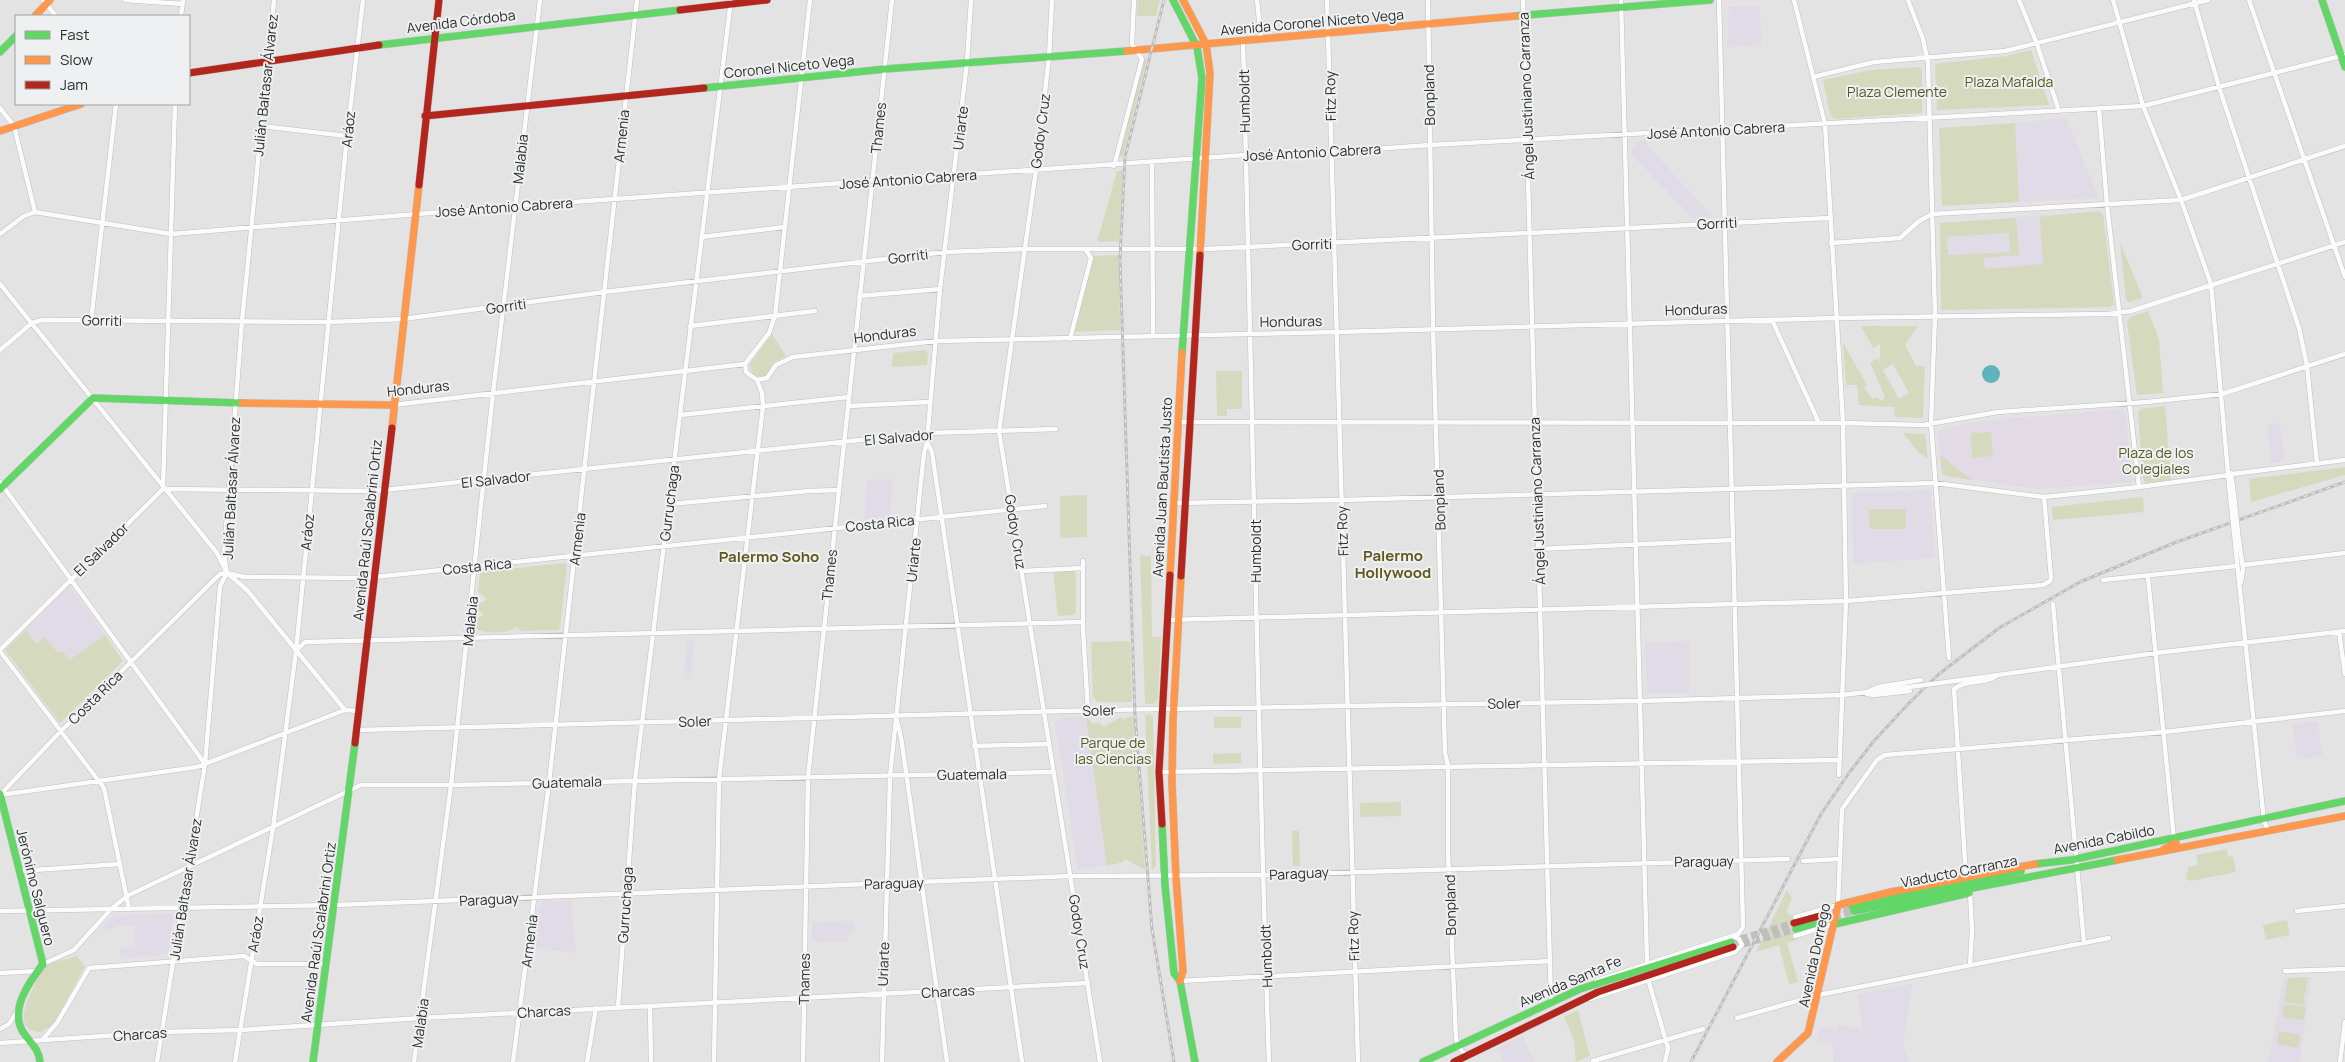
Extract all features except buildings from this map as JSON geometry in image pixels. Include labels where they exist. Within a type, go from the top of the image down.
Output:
[{"type":"main road","name":"Avenida Raúl Scalabrini Ortiz","points":[[313,1062],[368,642],[439,0]]},
{"type":"main road","name":"Avenida Córdoba","points":[[190,73],[434,36],[731,2],[767,0]]},
{"type":"main road","name":"Avenida Juan Bautista Justo","points":[[1173,0],[1202,45],[1202,78],[1188,249],[1159,772],[1165,877],[1174,973],[1180,981],[1195,1062]]},
{"type":"main road","name":"Avenida Juan Bautista Justo","points":[[1180,981],[1183,971],[1175,876],[1171,771],[1210,73],[1202,45],[1183,0]]},
{"type":"main road","name":"Avenida Coronel Niceto Vega","points":[[1156,49],[1260,38],[1524,16],[1621,4],[1710,0]]},
{"type":"main road","points":[[2322,0],[2343,56],[2345,67]]},
{"type":"main road","points":[[36,15],[47,1]]},
{"type":"main road","points":[[0,52],[15,37]]},
{"type":"main road","name":"Coronel Niceto Vega","points":[[425,116],[884,69],[1156,49]]},
{"type":"main road","points":[[0,131],[78,105]]},
{"type":"main road","points":[[1,486],[93,398]]},
{"type":"main road","name":"Honduras","points":[[93,398],[236,404],[393,405]]},
{"type":"main road","name":"Jerónimo Salguero","points":[[0,795],[43,964],[18,1010]]},
{"type":"main road","name":"Avenida Cabildo","points":[[1838,905],[2032,864],[2074,860],[2175,840],[2345,801]]},
{"type":"main road","name":"Avenida Cabildo","points":[[1835,924],[2026,882],[2073,868],[2118,859],[2137,858],[2345,816]]},
{"type":"main road","points":[[2118,859],[2170,848],[2175,840]]},
{"type":"main road","name":"Viaducto Carranza","points":[[2073,868],[1853,909],[2074,860]]},
{"type":"main road","name":"Avenida Dorrego","points":[[1777,1062],[1806,1038],[1811,1026],[1838,905]]},
{"type":"main road","points":[[1795,926],[1824,918]]},
{"type":"main road","points":[[1580,989],[1733,944]]},
{"type":"main road","name":"Avenida Santa Fe","points":[[1454,1062],[1598,992],[1733,944]]},
{"type":"main road","name":"Avenida Santa Fe","points":[[1423,1062],[1580,989]]},
{"type":"main road","points":[[1503,1038],[1514,1028],[1544,1014],[1549,1008],[1551,1001]]},
{"type":"main road","points":[[18,1010],[22,1031],[33,1041],[38,1049],[40,1062]]},
{"type":"street","points":[[125,0],[183,2],[181,15]]},
{"type":"street","name":"Julián Baltasar Álvarez","points":[[157,1062],[205,764],[220,586],[227,573],[224,555],[242,321],[266,61],[274,0]]},
{"type":"street","name":"Aráoz","points":[[235,1062],[273,828],[296,651],[347,136],[363,0]]},
{"type":"street","name":"Malabia","points":[[414,1062],[451,786],[493,393],[540,0]]},
{"type":"street","name":"Armenia","points":[[513,1062],[556,724],[625,96],[638,0]]},
{"type":"street","points":[[714,1062],[719,779],[756,451],[763,406],[762,393],[756,380],[746,372],[745,364],[769,333],[775,316],[803,77],[810,0]]},
{"type":"street","name":"Thames","points":[[803,1062],[808,776],[892,0]]},
{"type":"street","name":"Uriarte","points":[[882,1062],[882,995],[890,776],[895,715],[927,442],[940,289],[967,62],[971,0]]},
{"type":"street","name":"Godoy Cruz","points":[[1052,0],[1049,57],[1036,170],[999,432],[1022,571],[1028,624],[1071,876],[1100,1062]]},
{"type":"street","points":[[1114,166],[1142,59],[1132,44],[1134,0]]},
{"type":"street","points":[[1258,0],[1260,38]]},
{"type":"street","name":"Fitz Roy","points":[[1326,0],[1329,32],[1358,1062]]},
{"type":"street","name":"Bonpland","points":[[1428,0],[1444,704],[1448,765],[1452,966],[1458,1046]]},
{"type":"street","name":"Ángel Justiniano Carranza","points":[[1523,0],[1551,1001]]},
{"type":"street","points":[[1719,0],[1743,927],[1733,944]]},
{"type":"street","points":[[1794,0],[1825,124],[1829,218],[1843,423],[1846,601],[1839,775]]},
{"type":"street","points":[[1908,0],[1924,39],[1927,57],[1935,316],[1931,424],[1949,658]]},
{"type":"street","points":[[2019,0],[2037,44],[2059,111]]},
{"type":"street","points":[[2113,0],[2143,106],[2181,200],[2211,284],[2264,820],[2269,832]]},
{"type":"street","points":[[1813,77],[1874,62],[2005,51],[2208,0]]},
{"type":"street","points":[[2250,0],[2345,277]]},
{"type":"street","points":[[47,1],[55,15]]},
{"type":"street","name":"Gurruchaga","points":[[618,1007],[634,780],[670,504],[706,194],[731,2]]},
{"type":"street","points":[[2194,2],[2249,179],[2300,328],[2307,366],[2317,464]]},
{"type":"street","points":[[1621,4],[1647,962]]},
{"type":"street","name":"Humboldt","points":[[1243,40],[1247,247],[1254,422],[1256,618],[1270,1062]]},
{"type":"street","name":"José Antonio Cabrera","points":[[36,212],[171,234],[415,213],[1245,156],[2099,109],[2143,106],[2343,56]]},
{"type":"street","points":[[91,320],[116,105]]},
{"type":"street","points":[[163,489],[175,105]]},
{"type":"street","points":[[0,108],[14,126],[36,212],[24,216],[0,234]]},
{"type":"street","points":[[2099,109],[2107,205],[2121,312],[2139,487]]},
{"type":"street","points":[[261,126],[347,136]]},
{"type":"street","points":[[1831,243],[1900,238],[1919,221],[1932,214],[2181,200],[2345,146]]},
{"type":"street","points":[[1152,163],[1153,336]]},
{"type":"street","name":"Gorriti","points":[[32,322],[50,319],[329,322],[403,319],[604,292],[696,283],[945,252],[1024,248],[1086,250],[1199,249],[1334,244],[1627,229],[1724,222],[1829,218]]},
{"type":"street","points":[[701,237],[784,227]]},
{"type":"street","name":"Honduras","points":[[756,380],[767,378],[776,365],[786,359],[936,340],[1070,339],[1727,320],[2121,312],[2345,242]]},
{"type":"street","points":[[1070,339],[1091,258],[1086,250]]},
{"type":"street","points":[[0,284],[93,398],[163,489],[217,553],[227,573],[248,590],[344,710]]},
{"type":"street","points":[[859,296],[940,289]]},
{"type":"street","points":[[690,326],[815,311]]},
{"type":"street","points":[[1772,320],[1819,423]]},
{"type":"street","points":[[0,350],[32,322]]},
{"type":"street","points":[[1178,422],[1931,424],[1998,412],[2130,403],[2222,394],[2345,354]]},
{"type":"street","name":"Honduras","points":[[393,405],[745,364]]},
{"type":"street","points":[[680,415],[849,397]]},
{"type":"street","points":[[849,406],[929,402]]},
{"type":"street","name":"El Salvador","points":[[0,650],[163,489],[385,490],[927,433],[1056,429]]},
{"type":"street","points":[[927,442],[932,452],[978,775],[1022,1062]]},
{"type":"street","points":[[1174,503],[1935,483],[2044,496],[2139,487],[2345,460]]},
{"type":"street","points":[[1,486],[205,764]]},
{"type":"street","points":[[670,504],[839,490]]},
{"type":"street","points":[[1168,620],[1846,601],[2043,585],[2050,581],[2044,496]]},
{"type":"street","name":"Costa Rica","points":[[0,795],[215,576],[227,573],[244,577],[374,577],[1045,506]]},
{"type":"street","points":[[2236,533],[2237,558],[2240,566]]},
{"type":"street","points":[[1537,549],[1734,540]]},
{"type":"street","points":[[2104,580],[2148,577],[2345,553]]},
{"type":"street","points":[[1083,561],[1083,622],[1088,711]]},
{"type":"street","points":[[1022,571],[1083,568]]},
{"type":"street","points":[[2148,577],[2175,840]]},
{"type":"street","points":[[2053,604],[2066,740],[2073,868],[2084,943]]},
{"type":"street","points":[[296,651],[305,642],[368,642],[1083,622]]},
{"type":"street","points":[[1863,693],[2060,668],[2156,653],[2345,631]]},
{"type":"street","points":[[2339,632],[2345,674]]},
{"type":"street","points":[[0,650],[100,779],[104,788],[129,909]]},
{"type":"street","points":[[1966,877],[1954,692],[1955,687],[1961,684],[1988,681],[1999,675]]},
{"type":"street","points":[[1863,693],[1878,687],[1921,680]]},
{"type":"street","points":[[1863,693],[1874,696],[1910,692]]},
{"type":"street","name":"Soler","points":[[357,730],[895,715],[1640,702],[1863,693]]},
{"type":"street","points":[[0,795],[100,779],[197,767],[344,710],[359,711]]},
{"type":"street","points":[[1957,750],[2164,732],[2345,711]]},
{"type":"street","points":[[895,715],[922,882],[947,1062]]},
{"type":"street","points":[[974,746],[1049,744]]},
{"type":"street","name":"Avenida Dorrego","points":[[1838,905],[1842,809],[1877,760],[1885,755],[1957,750]]},
{"type":"street","points":[[1159,772],[1448,765],[1840,760]]},
{"type":"street","name":"Guatemala","points":[[43,964],[74,950],[111,909],[126,896],[189,868],[361,785],[451,786],[634,780],[978,775],[1053,772]]},
{"type":"street","name":"Paraguay","points":[[0,911],[437,901],[1071,876],[1263,875],[1788,858]]},
{"type":"street","points":[[1803,860],[1839,859]]},
{"type":"street","points":[[20,872],[120,864]]},
{"type":"street","points":[[1970,893],[1972,930],[1970,965]]},
{"type":"street","points":[[1795,926],[1838,905]]},
{"type":"street","points":[[2297,911],[2345,906]]},
{"type":"street","points":[[1795,926],[1835,924]]},
{"type":"street","points":[[1737,1018],[1818,995],[2109,938]]},
{"type":"street","name":"Avenida Santa Fe","points":[[1580,989],[1598,980],[1647,962],[1733,944]]},
{"type":"street","name":"Avenida Santa Fe","points":[[1578,1003],[1648,979],[1733,944]]},
{"type":"street","points":[[41,1040],[57,1023],[89,968],[244,956],[257,964],[327,964]]},
{"type":"street","points":[[1180,981],[1354,970],[1550,962]]},
{"type":"street","points":[[2286,971],[2345,969]]},
{"type":"street","points":[[0,973],[38,971]]},
{"type":"street","points":[[1648,979],[1666,1040],[1668,1053],[1665,1062]]},
{"type":"street","name":"Charcas","points":[[0,1043],[520,1012],[1088,983]]},
{"type":"street","points":[[650,1006],[651,1062]]},
{"type":"street","points":[[587,1062],[596,1008]]},
{"type":"street","points":[[0,1029],[9,1024],[18,1010]]},
{"type":"street","points":[[2340,1062],[2345,1022]]},
{"type":"street","points":[[1593,1061],[1703,1029]]},
{"type":"street","points":[[1458,1046],[1467,1056]]},
{"type":"shaded area","points":[[1760,5],[1761,45],[1727,47],[1729,7]]},
{"type":"shaded area","points":[[2066,118],[2099,198],[2019,202],[2015,123]]},
{"type":"shaded area","points":[[1641,140],[1646,140],[1646,144],[1713,217],[1693,218],[1632,155],[1632,148]]},
{"type":"shaded area","points":[[2099,211],[2103,214],[2114,304],[2111,307],[1941,310],[1940,223]]},
{"type":"shaded area","points":[[2120,410],[2126,415],[2132,482],[2039,489],[1972,480],[1940,455],[1938,434],[1941,429],[1988,420]]},
{"type":"shaded area","points":[[2280,423],[2285,461],[2271,463],[2267,425]]},
{"type":"shaded area","points":[[893,479],[890,516],[864,519],[867,480]]},
{"type":"shaded area","points":[[1930,490],[1935,558],[1853,564],[1852,493]]},
{"type":"shaded area","points":[[69,585],[105,635],[69,660],[57,652],[45,637],[36,644],[26,630]]},
{"type":"shaded area","points":[[687,639],[694,640],[691,679],[684,678]]},
{"type":"shaded area","points":[[1689,641],[1689,693],[1647,693],[1645,643]]},
{"type":"shaded area","points":[[1086,716],[1092,723],[1099,723],[1104,727],[1121,717],[1125,720],[1127,717],[1134,717],[1139,782],[1133,863],[1125,859],[1123,862],[1078,870],[1055,721],[1062,720],[1062,718]]},
{"type":"shaded area","points":[[2318,721],[2322,756],[2297,759],[2292,724]]},
{"type":"shaded area","points":[[571,900],[576,953],[532,947],[537,908],[544,901]]},
{"type":"shaded area","points":[[171,914],[174,916],[168,953],[164,955],[121,959],[120,948],[135,947],[135,926],[119,926],[106,932],[103,927],[114,915]]},
{"type":"shaded area","points":[[855,921],[855,933],[847,934],[847,941],[812,942],[812,922]]},
{"type":"shaded area","points":[[2311,977],[2300,1062],[2268,1062],[2284,978]]},
{"type":"shaded area","points":[[1912,984],[1903,1047],[1909,1062],[1834,1062],[1832,1044],[1817,1041],[1820,1026],[1837,1030],[1838,1025],[1863,1029],[1857,994]]},
{"type":"shaded area","points":[[1522,1036],[1535,1062],[1504,1062],[1497,1048]]},
{"type":"green space","points":[[1138,0],[1160,0],[1156,16],[1137,16]]},
{"type":"green space","name":"Plaza Mafalda","points":[[2031,50],[2049,105],[1937,110],[1935,64],[2006,56]]},
{"type":"green space","points":[[1144,59],[1147,60],[1123,156],[1119,157]]},
{"type":"green space","name":"Plaza Clemente","points":[[1920,67],[1922,70],[1922,113],[1834,119],[1830,114],[1823,80],[1871,70]]},
{"type":"green space","points":[[2015,123],[2019,202],[1942,206],[1939,128]]},
{"type":"green space","points":[[1123,170],[1119,241],[1097,242],[1117,171]]},
{"type":"green space","points":[[2099,211],[2103,214],[2114,304],[2111,307],[1941,310],[1940,223],[2016,218],[2019,255],[1984,258],[1985,269],[2043,264],[2040,217]],"holes":[[[2009,233],[2010,252],[1948,255],[1947,237]]]},
{"type":"green space","points":[[2120,242],[2143,298],[2129,302],[2126,300]]},
{"type":"green space","points":[[1119,255],[1120,330],[1074,332],[1093,256]]},
{"type":"green space","points":[[2148,311],[2159,339],[2163,393],[2137,395],[2127,322],[2130,317]]},
{"type":"green space","points":[[1861,326],[1918,326],[1905,345],[1916,366],[1925,366],[1923,418],[1895,417],[1894,407],[1859,405],[1857,385],[1846,385],[1843,343],[1867,385],[1864,388],[1873,399],[1877,397],[1881,401],[1885,398],[1870,363],[1878,358],[1880,362],[1880,344],[1873,348]],"holes":[[[1893,364],[1909,393],[1899,399],[1883,370]]]},
{"type":"green space","points":[[772,334],[786,356],[773,363],[767,375],[763,377],[753,375],[749,365]]},
{"type":"green space","points":[[925,350],[928,353],[927,365],[892,367],[893,353]]},
{"type":"green space","points":[[1216,371],[1242,371],[1242,409],[1227,409],[1227,416],[1217,416]]},
{"type":"green space","name":"Plaza de los Colegiales","points":[[2165,406],[2171,480],[2145,483],[2138,412],[2141,409]]},
{"type":"green space","points":[[1991,432],[1993,456],[1972,458],[1971,433]]},
{"type":"green space","points":[[1903,433],[1925,434],[1928,459],[1918,452]]},
{"type":"green space","points":[[1940,455],[1972,480],[1945,476],[1942,473]]},
{"type":"green space","points":[[2345,467],[2345,475],[2251,502],[2249,479]]},
{"type":"green space","points":[[1087,495],[1087,537],[1060,538],[1060,496]]},
{"type":"green space","points":[[2143,497],[2144,512],[2053,520],[2052,507]]},
{"type":"green space","points":[[1868,509],[1906,509],[1906,529],[1870,529]]},
{"type":"green space","points":[[1140,555],[1151,556],[1152,637],[1161,637],[1158,699],[1153,704],[1145,704]]},
{"type":"green space","points":[[565,563],[567,565],[560,627],[558,630],[520,631],[517,627],[508,631],[485,632],[476,628],[476,618],[483,616],[483,613],[478,611],[478,604],[485,601],[485,597],[478,592],[480,572]]},
{"type":"green space","points":[[1073,570],[1076,574],[1076,612],[1073,615],[1058,616],[1053,571]]},
{"type":"green space","points":[[26,630],[36,644],[45,637],[57,652],[64,653],[69,660],[105,635],[123,661],[60,723],[5,650]]},
{"type":"green space","points":[[1130,641],[1132,702],[1098,702],[1093,697],[1091,642]]},
{"type":"green space","points":[[1150,714],[1153,717],[1156,866],[1152,870],[1145,715]]},
{"type":"green space","name":"Parque de las Ciencias","points":[[1086,716],[1092,723],[1099,723],[1104,727],[1121,717],[1125,720],[1127,717],[1134,717],[1145,870],[1125,859],[1123,862],[1107,866]]},
{"type":"green space","points":[[1214,717],[1241,717],[1241,728],[1214,728]]},
{"type":"green space","points":[[1241,753],[1241,763],[1213,764],[1213,754]]},
{"type":"green space","points":[[1401,802],[1401,816],[1360,817],[1360,803]]},
{"type":"green space","points":[[1292,831],[1299,831],[1300,866],[1293,866]]},
{"type":"green space","points":[[2227,849],[2228,857],[2233,856],[2236,872],[2191,881],[2186,878],[2188,867],[2198,865],[2196,855]]},
{"type":"green space","points":[[1787,890],[1792,899],[1786,912],[1792,916],[1798,939],[1787,943],[1798,982],[1789,984],[1779,945],[1756,952]]},
{"type":"green space","points":[[2287,920],[2290,935],[2266,940],[2263,925]]},
{"type":"green space","points":[[76,955],[85,966],[53,1025],[41,1032],[32,1030],[24,1021],[25,1007],[41,973],[46,966]]},
{"type":"green space","points":[[2308,977],[2303,1005],[2284,1002],[2288,978]]},
{"type":"green space","points":[[2284,1004],[2306,1007],[2304,1020],[2282,1017]]},
{"type":"green space","points":[[1578,1010],[1590,1056],[1576,1062],[1574,1040],[1564,1017]]},
{"type":"green space","points":[[2279,1031],[2300,1035],[2298,1048],[2277,1044]]},
{"type":"water","points":[[1991,365],[1997,368],[2000,374],[1997,380],[1991,383],[1985,380],[1982,374],[1985,368]]},
{"type":"tunnel","points":[[1823,915],[1852,906]]},
{"type":"tunnel","points":[[1824,921],[1854,911]]},
{"type":"tunnel","points":[[1731,942],[1794,923]]},
{"type":"tunnel","points":[[1733,947],[1796,929]]},
{"type":"railway","points":[[1164,0],[1125,157],[1120,259],[1135,716],[1152,929],[1174,1062]]},
{"type":"railway","points":[[1691,1062],[1821,814],[1873,742],[1939,674],[1999,628],[2080,582],[2174,543],[2345,482]]},
{"type":"traffic: fast","points":[[1173,0],[1197,47],[1202,78],[1182,353]]},
{"type":"traffic: fast","points":[[1516,16],[1710,0]]},
{"type":"traffic: fast","points":[[2322,0],[2345,67]]},
{"type":"traffic: fast","points":[[379,45],[680,10]]},
{"type":"traffic: fast","points":[[0,52],[15,37]]},
{"type":"traffic: fast","points":[[704,88],[885,69],[1127,51]]},
{"type":"traffic: fast","points":[[0,489],[93,398],[242,403]]},
{"type":"traffic: fast","points":[[313,1062],[355,743]]},
{"type":"traffic: fast","points":[[0,794],[43,964],[27,987],[18,1014],[23,1032],[36,1049],[40,1062]]},
{"type":"traffic: fast","points":[[2035,864],[2071,860],[2345,801]]},
{"type":"traffic: fast","points":[[1162,824],[1165,885],[1174,973],[1180,981],[1195,1062]]},
{"type":"traffic: fast","points":[[1854,911],[2117,860]]},
{"type":"traffic: fast","points":[[1852,906],[2021,871]]},
{"type":"traffic: fast","points":[[1835,924],[1969,893]]},
{"type":"traffic: fast","points":[[1796,929],[1824,921]]},
{"type":"traffic: fast","points":[[1423,1062],[1580,989],[1731,942]]},
{"type":"traffic: slow","points":[[36,15],[50,0]]},
{"type":"traffic: slow","points":[[1183,0],[1206,44],[1210,73],[1200,255]]},
{"type":"traffic: slow","points":[[1127,51],[1516,16]]},
{"type":"traffic: slow","points":[[0,131],[78,105]]},
{"type":"traffic: slow","points":[[392,428],[419,185]]},
{"type":"traffic: slow","points":[[1170,575],[1182,353]]},
{"type":"traffic: slow","points":[[242,403],[393,405]]},
{"type":"traffic: slow","points":[[1180,981],[1183,971],[1172,783],[1173,720],[1181,576]]},
{"type":"traffic: slow","points":[[2117,860],[2345,816]]},
{"type":"traffic: slow","points":[[2164,849],[2176,843]]},
{"type":"traffic: slow","points":[[1777,1062],[1808,1033],[1838,905],[1891,892],[2035,864]]},
{"type":"traffic: jam","points":[[419,185],[439,0]]},
{"type":"traffic: jam","points":[[680,10],[767,0]]},
{"type":"traffic: jam","points":[[190,73],[379,45]]},
{"type":"traffic: jam","points":[[425,116],[704,88]]},
{"type":"traffic: jam","points":[[1181,576],[1200,255]]},
{"type":"traffic: jam","points":[[355,743],[392,428]]},
{"type":"traffic: jam","points":[[1162,824],[1159,772],[1170,575]]},
{"type":"traffic: jam","points":[[1794,923],[1823,915]]},
{"type":"traffic: jam","points":[[1454,1062],[1598,992],[1733,947]]},
{"type":"district","name":"Palermo Soho","points":[[769,556]]},
{"type":"district","name":"Palermo Hollywood","points":[[1393,564]]}]
